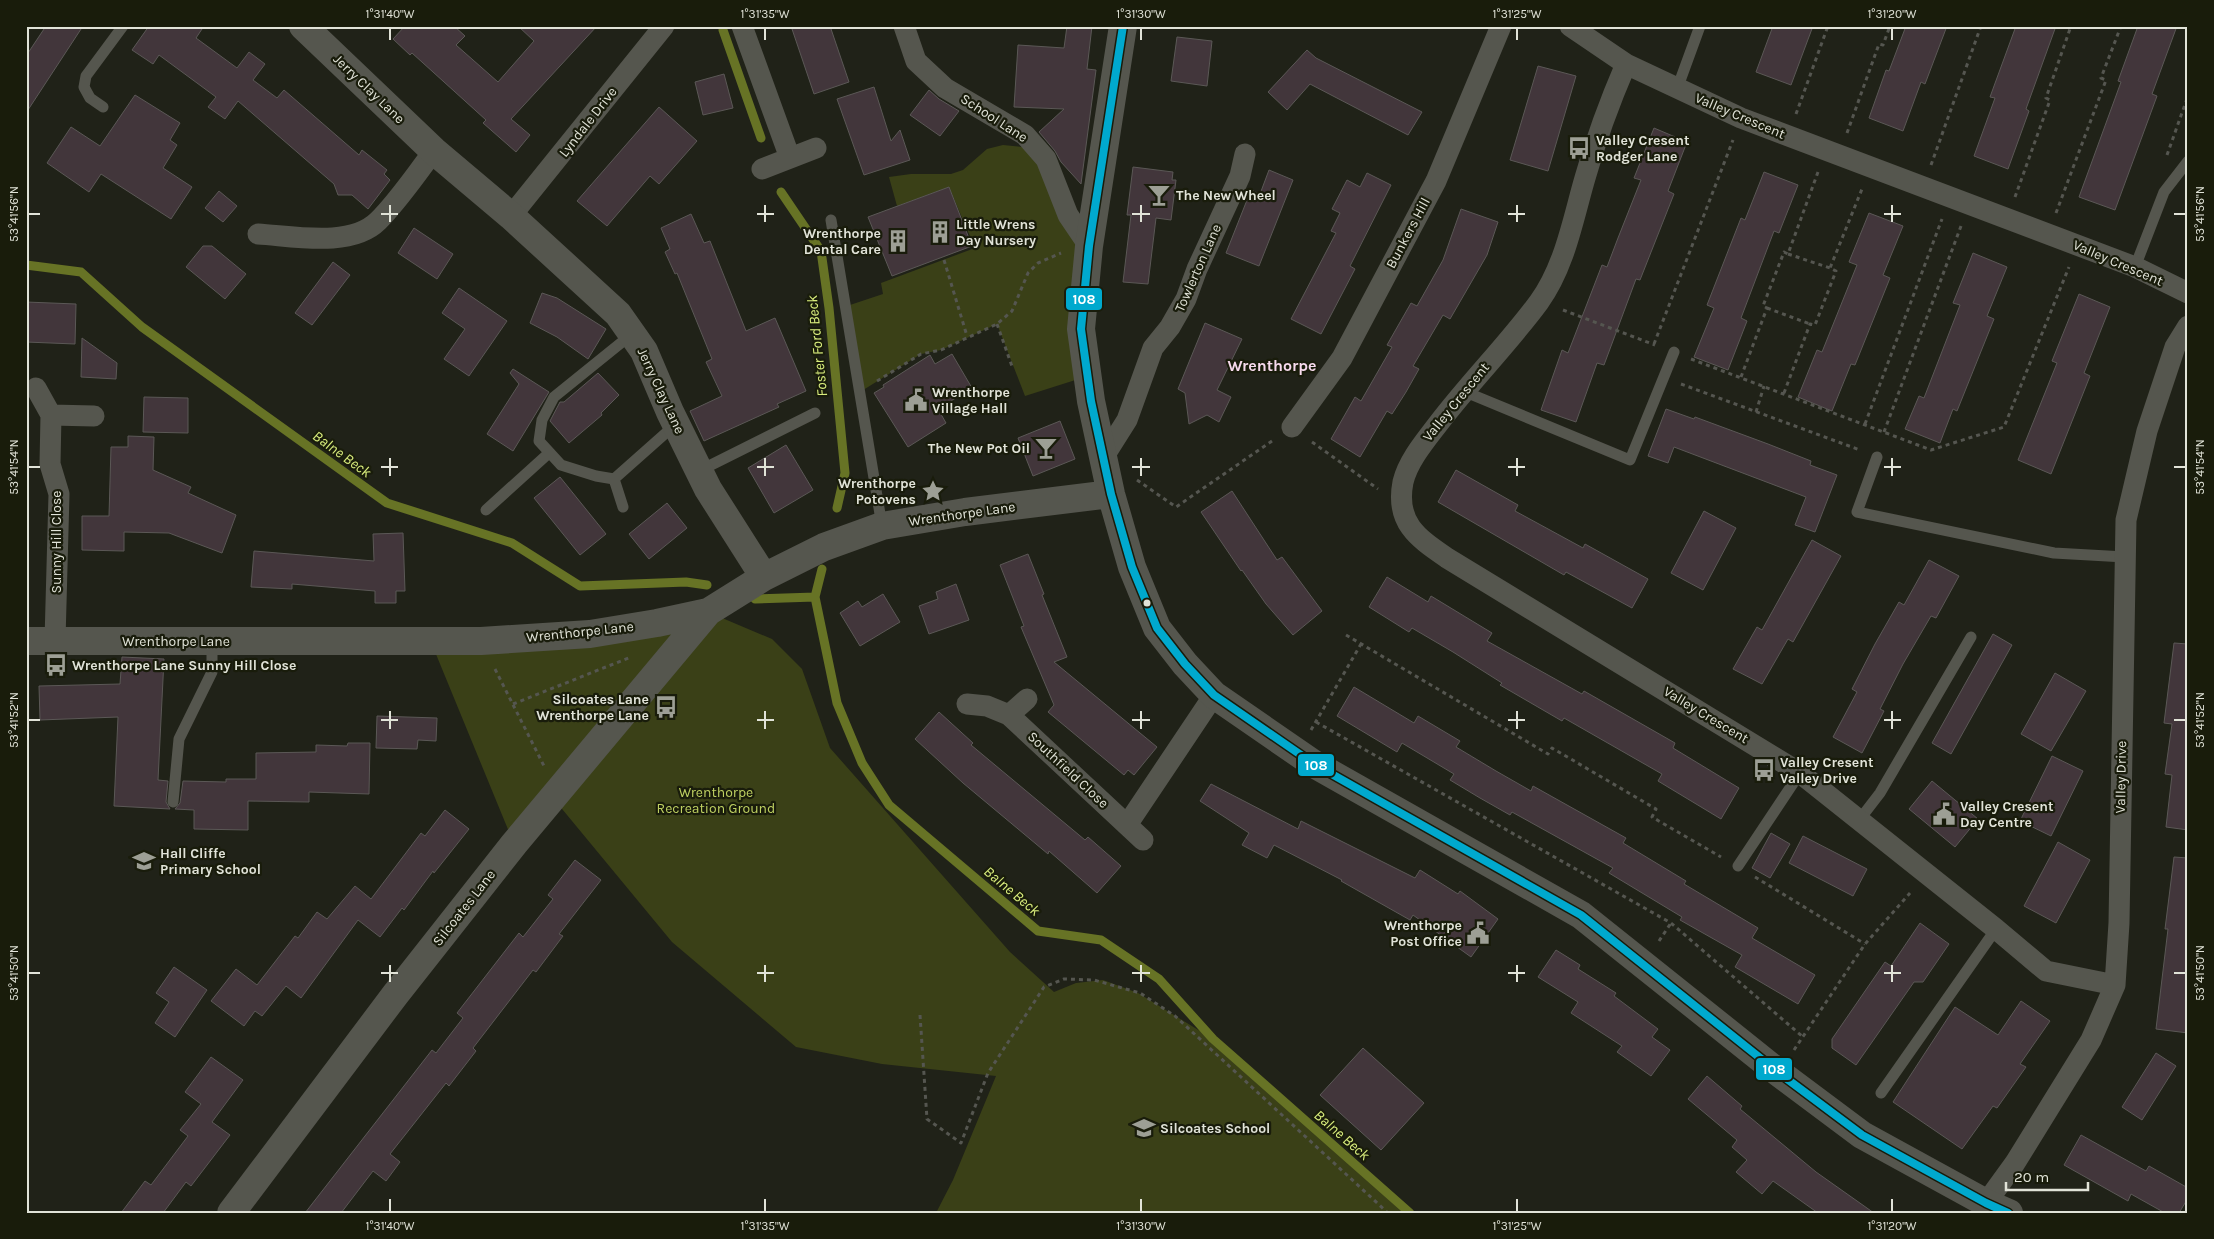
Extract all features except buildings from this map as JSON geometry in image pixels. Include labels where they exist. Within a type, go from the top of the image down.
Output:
[{"type":"street","name":"Jerry Clay Lane","points":[[303,26],[434,151],[511,216],[618,314],[644,351],[676,424],[700,471],[764,578]]},
{"type":"street","name":"Lyndale Drive","points":[[511,216],[664,26]]},
{"type":"street","points":[[742,26],[790,158]]},
{"type":"street","name":"School Lane","points":[[904,26],[916,61],[945,88],[1025,135],[1046,159],[1068,215],[1089,246]]},
{"type":"street","points":[[1123,26],[1089,246],[1082,329],[1091,401],[1111,494],[1132,567],[1157,628],[1184,664],[1214,695],[1314,764],[1580,915],[1779,1073],[1862,1135],[1997,1208]]},
{"type":"street","name":"Bunkers Hill","points":[[1292,428],[1342,358],[1436,181],[1501,26]]},
{"type":"street","points":[[1570,26],[1626,64]]},
{"type":"street","name":"Valley Crescent","points":[[2114,985],[2046,971],[1800,772],[1447,558],[1418,538],[1407,523],[1403,507],[1403,483],[1409,467],[1424,443],[1463,392],[1540,301],[1557,272],[1590,161],[1609,104],[1626,64],[1741,118],[2135,267],[2188,293]]},
{"type":"street","points":[[762,169],[816,148]]},
{"type":"street","points":[[258,234],[321,238],[343,237],[360,232],[378,222],[434,151]]},
{"type":"street","name":"Towlerton Lane","points":[[1103,458],[1127,420],[1153,348],[1170,327],[1186,299],[1197,269],[1240,176],[1245,154]]},
{"type":"street","name":"Valley Drive","points":[[1997,1208],[2015,1163],[2091,1040],[2114,985],[2119,922],[2126,520],[2147,431],[2175,347],[2188,326]]},
{"type":"street","points":[[31,384],[51,415],[94,416]]},
{"type":"street","name":"Sunny Hill Close","points":[[51,415],[50,464],[59,494],[55,640]]},
{"type":"street","name":"Wrenthorpe Lane","points":[[26,641],[481,641],[590,634],[708,612],[764,578],[824,547],[882,526],[965,512],[1111,494]]},
{"type":"street","name":"Silcoates Lane","points":[[231,1213],[395,995],[556,792],[621,718],[708,612]]},
{"type":"street","points":[[1127,825],[1214,695]]},
{"type":"street","points":[[1010,715],[1027,699]]},
{"type":"street","name":"Southfield Close","points":[[967,704],[986,706],[1010,715],[1143,840]]},
{"type":"lane","points":[[103,107],[90,98],[84,86],[86,76],[123,26]]},
{"type":"lane","points":[[1677,89],[1700,26]]},
{"type":"lane","points":[[2135,267],[2164,192],[2188,161]]},
{"type":"lane","points":[[832,220],[882,526]]},
{"type":"lane","points":[[632,334],[554,397],[542,420],[538,441],[561,465],[596,476],[614,478],[676,424]]},
{"type":"lane","points":[[1463,392],[1630,460],[1674,352]]},
{"type":"lane","points":[[700,471],[815,413]]},
{"type":"lane","points":[[486,510],[549,453]]},
{"type":"lane","points":[[1877,457],[1857,512],[2054,553],[2124,557]]},
{"type":"lane","points":[[614,478],[623,507]]},
{"type":"lane","points":[[1860,820],[1880,793],[1971,637]]},
{"type":"lane","points":[[173,802],[179,739],[212,672],[212,641]]},
{"type":"lane","points":[[1738,866],[1800,772]]},
{"type":"lane","points":[[1881,1093],[1996,929]]},
{"type":"path","points":[[1788,136],[1828,26]]},
{"type":"path","points":[[1788,254],[1879,44],[1883,46],[1890,26]]},
{"type":"path","points":[[1923,187],[1981,26]]},
{"type":"path","points":[[2007,219],[2050,100],[2046,98],[2070,26]]},
{"type":"path","points":[[2048,234],[2106,80],[2101,78],[2120,26]]},
{"type":"path","points":[[1654,344],[1741,118]]},
{"type":"path","points":[[1830,268],[1870,167]]},
{"type":"path","points":[[1865,424],[1960,201]]},
{"type":"path","points":[[1884,432],[1960,201]]},
{"type":"path","points":[[1540,301],[1931,450],[2004,428],[2078,245]]},
{"type":"path","points":[[860,392],[921,354],[941,350],[967,336],[997,324],[1012,311],[1028,273],[1038,263],[1052,256],[1089,246]]},
{"type":"path","points":[[1784,252],[1788,254],[1836,271],[1815,325],[1763,306],[1784,252]]},
{"type":"path","points":[[944,260],[967,336]]},
{"type":"path","points":[[1741,377],[1767,308]]},
{"type":"path","points":[[997,324],[1013,369]]},
{"type":"path","points":[[1784,394],[1810,324]]},
{"type":"path","points":[[1664,377],[1877,457]]},
{"type":"path","points":[[1756,412],[1764,386]]},
{"type":"path","points":[[1103,458],[1176,507],[1292,428],[1403,507]]},
{"type":"path","points":[[1346,635],[1548,754],[1552,748],[1656,810],[1652,817],[1738,866],[1865,944]]},
{"type":"path","points":[[481,641],[556,792]]},
{"type":"path","points":[[1298,752],[1361,644]]},
{"type":"path","points":[[513,704],[637,655]]},
{"type":"path","points":[[1316,722],[1671,923],[1803,1037]]},
{"type":"path","points":[[1779,1073],[1865,944],[1927,873]]},
{"type":"path","points":[[920,1015],[927,1118],[961,1143],[988,1073],[1044,987],[1064,980],[1094,980],[1140,993],[1175,1016],[1388,1213]]},
{"type":"green space","points":[[1003,145],[1022,147],[1046,159],[1089,246],[1088,376],[1025,396],[997,324],[941,350],[921,354],[860,392],[847,306],[883,294],[881,283],[975,248],[949,187],[897,206],[889,177],[911,174],[951,174],[963,170],[987,149]]},
{"type":"green space","name":"Wrenthorpe Recreation Ground","points":[[708,612],[772,639],[802,669],[830,748],[1010,952],[1054,992],[1076,983],[1103,980],[1138,993],[1213,1039],[1410,1213],[936,1213],[953,1180],[996,1076],[882,1064],[796,1047],[672,942],[553,798],[514,844],[431,642]]},
{"type":"waterway","name":"Foster Ford Beck","points":[[723,30],[761,138]]},
{"type":"waterway","name":"Foster Ford Beck","points":[[781,192],[821,251],[829,308],[845,473],[837,508]]},
{"type":"waterway","name":"Balne Beck","points":[[26,265],[81,272],[142,327],[387,503],[512,543],[580,586],[686,582],[707,585]]},
{"type":"waterway","name":"Balne Beck","points":[[822,569],[815,597],[837,703],[862,763],[889,805],[1038,931],[1101,940],[1159,979],[1213,1039],[1410,1213]]},
{"type":"waterway","name":"Balne Beck","points":[[755,599],[815,597]]},
{"type":"transit line","name":"108","points":[[1123,26],[1089,246],[1081,329],[1091,401],[1111,494],[1132,567],[1157,628],[1185,664],[1214,695],[1314,764],[1581,915],[1779,1073],[1862,1135],[1986,1203],[2008,1213]]},
{"type":"place","name":"Valley Cresent Rodger Lane","points":[[1579,148]]},
{"type":"place","name":"The New Wheel","points":[[1159,195]]},
{"type":"place","name":"Little Wrens Day Nursery","points":[[940,232]]},
{"type":"place","name":"Wrenthorpe Dental Care","points":[[898,241]]},
{"type":"place","name":"Wrenthorpe Village Hall","points":[[916,400]]},
{"type":"place","name":"The New Pot Oil","points":[[1046,448]]},
{"type":"place","name":"Wrenthorpe Potovens","points":[[933,491]]},
{"type":"place","name":"Wrenthorpe Lane Sunny Hill Close","points":[[56,665]]},
{"type":"place","name":"Silcoates Lane Wrenthorpe Lane","points":[[666,707]]},
{"type":"place","name":"Valley Cresent Valley Drive","points":[[1764,770]]},
{"type":"place","name":"Valley Cresent Day Centre","points":[[1944,814]]},
{"type":"place","name":"Hall Cliffe Primary School","points":[[144,861]]},
{"type":"place","name":"Wrenthorpe Post Office","points":[[1478,933]]},
{"type":"place","name":"Silcoates School","points":[[1144,1128]]},
{"type":"district","name":"Wrenthorpe","points":[[1272,365]]}]
